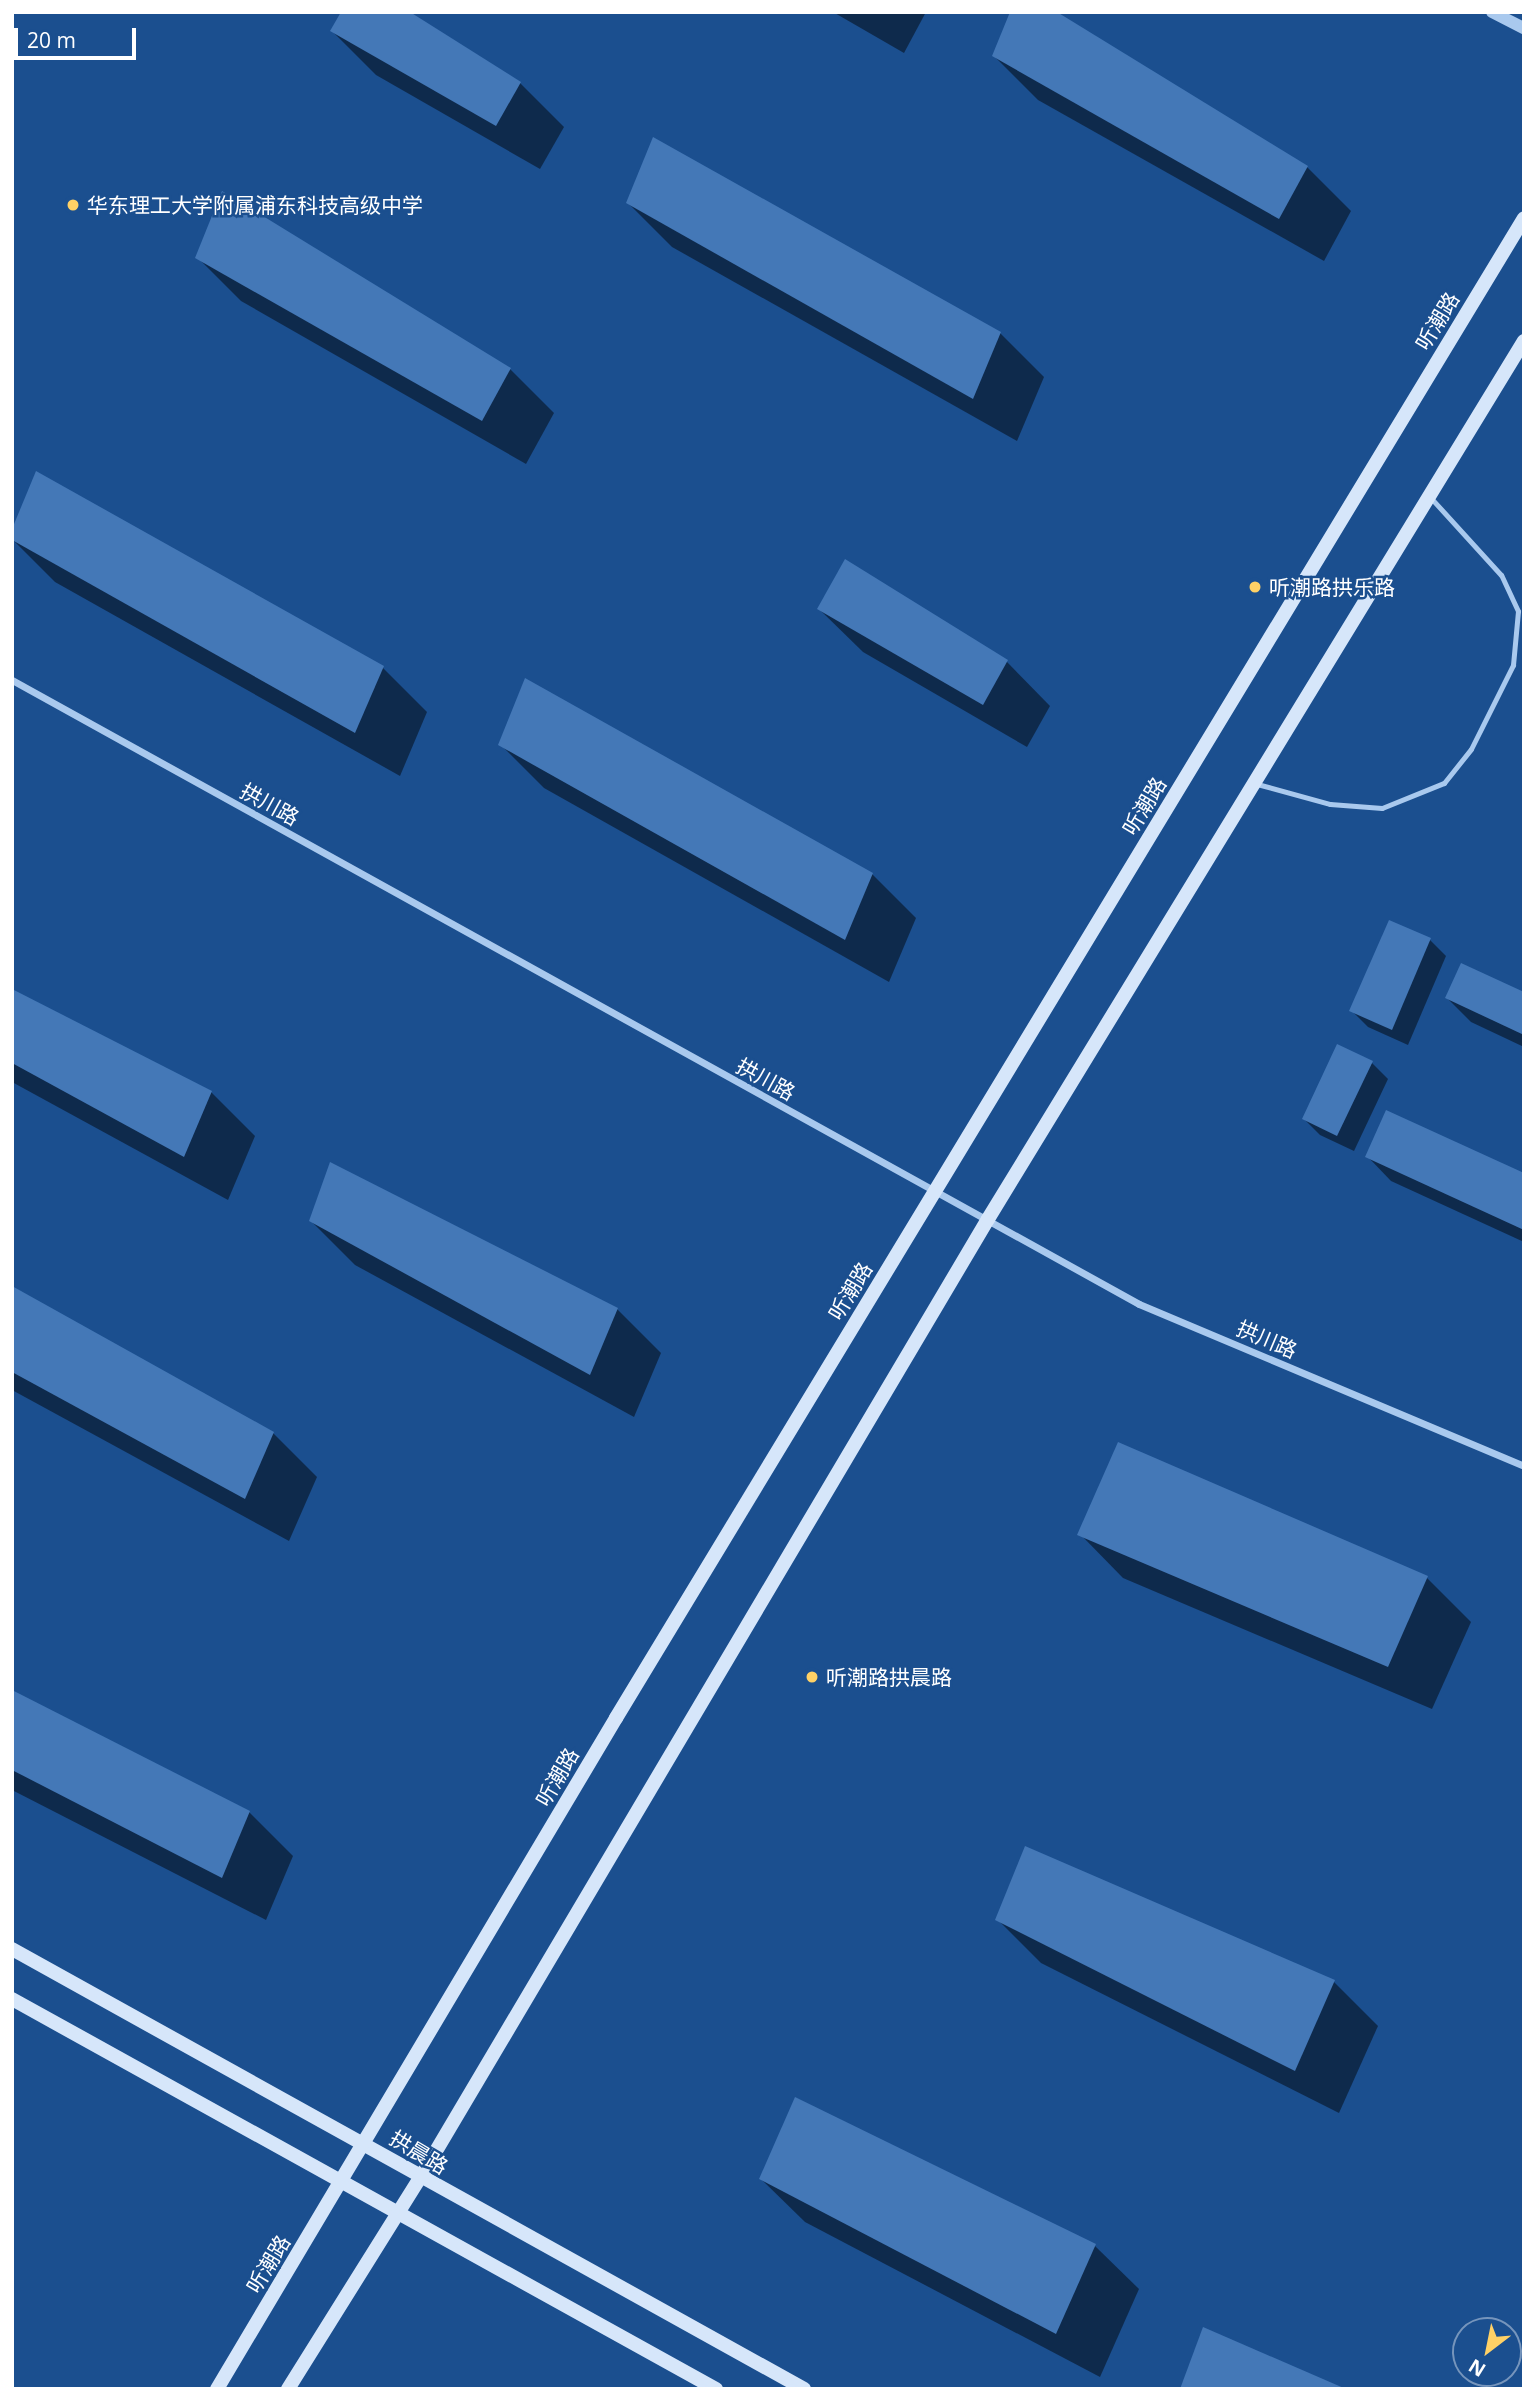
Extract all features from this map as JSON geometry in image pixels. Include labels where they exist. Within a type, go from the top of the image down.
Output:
[{"type":"main road","name":"听潮路","points":[[217,2389],[366,2144],[623,1706],[1524,218]]},
{"type":"main road","points":[[288,2389],[398,2214],[988,1219],[1524,341]]},
{"type":"main road","name":"拱晨路","points":[[12,1948],[366,2144],[419,2178],[804,2389]]},
{"type":"main road","points":[[12,1998],[716,2389]]},
{"type":"street","points":[[1492,12],[1524,28]]},
{"type":"street","name":"拱川路","points":[[12,680],[934,1193],[988,1219],[1139,1304],[1524,1466]]},
{"type":"lane","points":[[1255,783],[1330,804],[1382,808],[1444,783],[1471,749],[1513,664],[1518,611],[1500,575],[1429,496]]},
{"type":"building","points":[[341,12],[410,12],[521,82],[496,126],[330,31]]},
{"type":"building","points":[[1010,12],[1057,12],[1308,166],[1279,219],[992,56]]},
{"type":"building","points":[[653,137],[1001,332],[973,399],[626,203]]},
{"type":"building","points":[[222,191],[511,368],[482,421],[195,258]]},
{"type":"building","points":[[36,471],[384,666],[355,733],[12,540],[12,529]]},
{"type":"building","points":[[845,559],[1008,660],[983,705],[817,609]]},
{"type":"building","points":[[525,678],[873,873],[845,940],[498,745]]},
{"type":"building","points":[[1389,920],[1431,938],[1392,1030],[1349,1011]]},
{"type":"building","points":[[1461,963],[1524,992],[1524,1035],[1445,998]]},
{"type":"building","points":[[12,989],[212,1091],[184,1157],[12,1063]]},
{"type":"building","points":[[1337,1044],[1373,1061],[1337,1136],[1302,1119]]},
{"type":"building","points":[[1386,1110],[1524,1173],[1524,1230],[1365,1157]]},
{"type":"building","points":[[330,1162],[618,1308],[590,1375],[309,1221]]},
{"type":"building","points":[[12,1286],[274,1432],[245,1499],[12,1372]]},
{"type":"building","points":[[1118,1442],[1428,1576],[1388,1667],[1077,1535]]},
{"type":"building","points":[[12,1690],[250,1811],[222,1878],[12,1770]]},
{"type":"building","points":[[1025,1846],[1335,1980],[1295,2071],[995,1920]]},
{"type":"building","points":[[795,2097],[1096,2244],[1056,2334],[759,2179]]},
{"type":"building","points":[[1203,2327],[1346,2389],[1180,2389]]},
{"type":"place","name":"华东理工大学附属浦东科技高级中学","points":[[73,205]]},
{"type":"place","name":"听潮路拱乐路","points":[[1255,587]]},
{"type":"place","name":"听潮路拱晨路","points":[[812,1677]]}]
